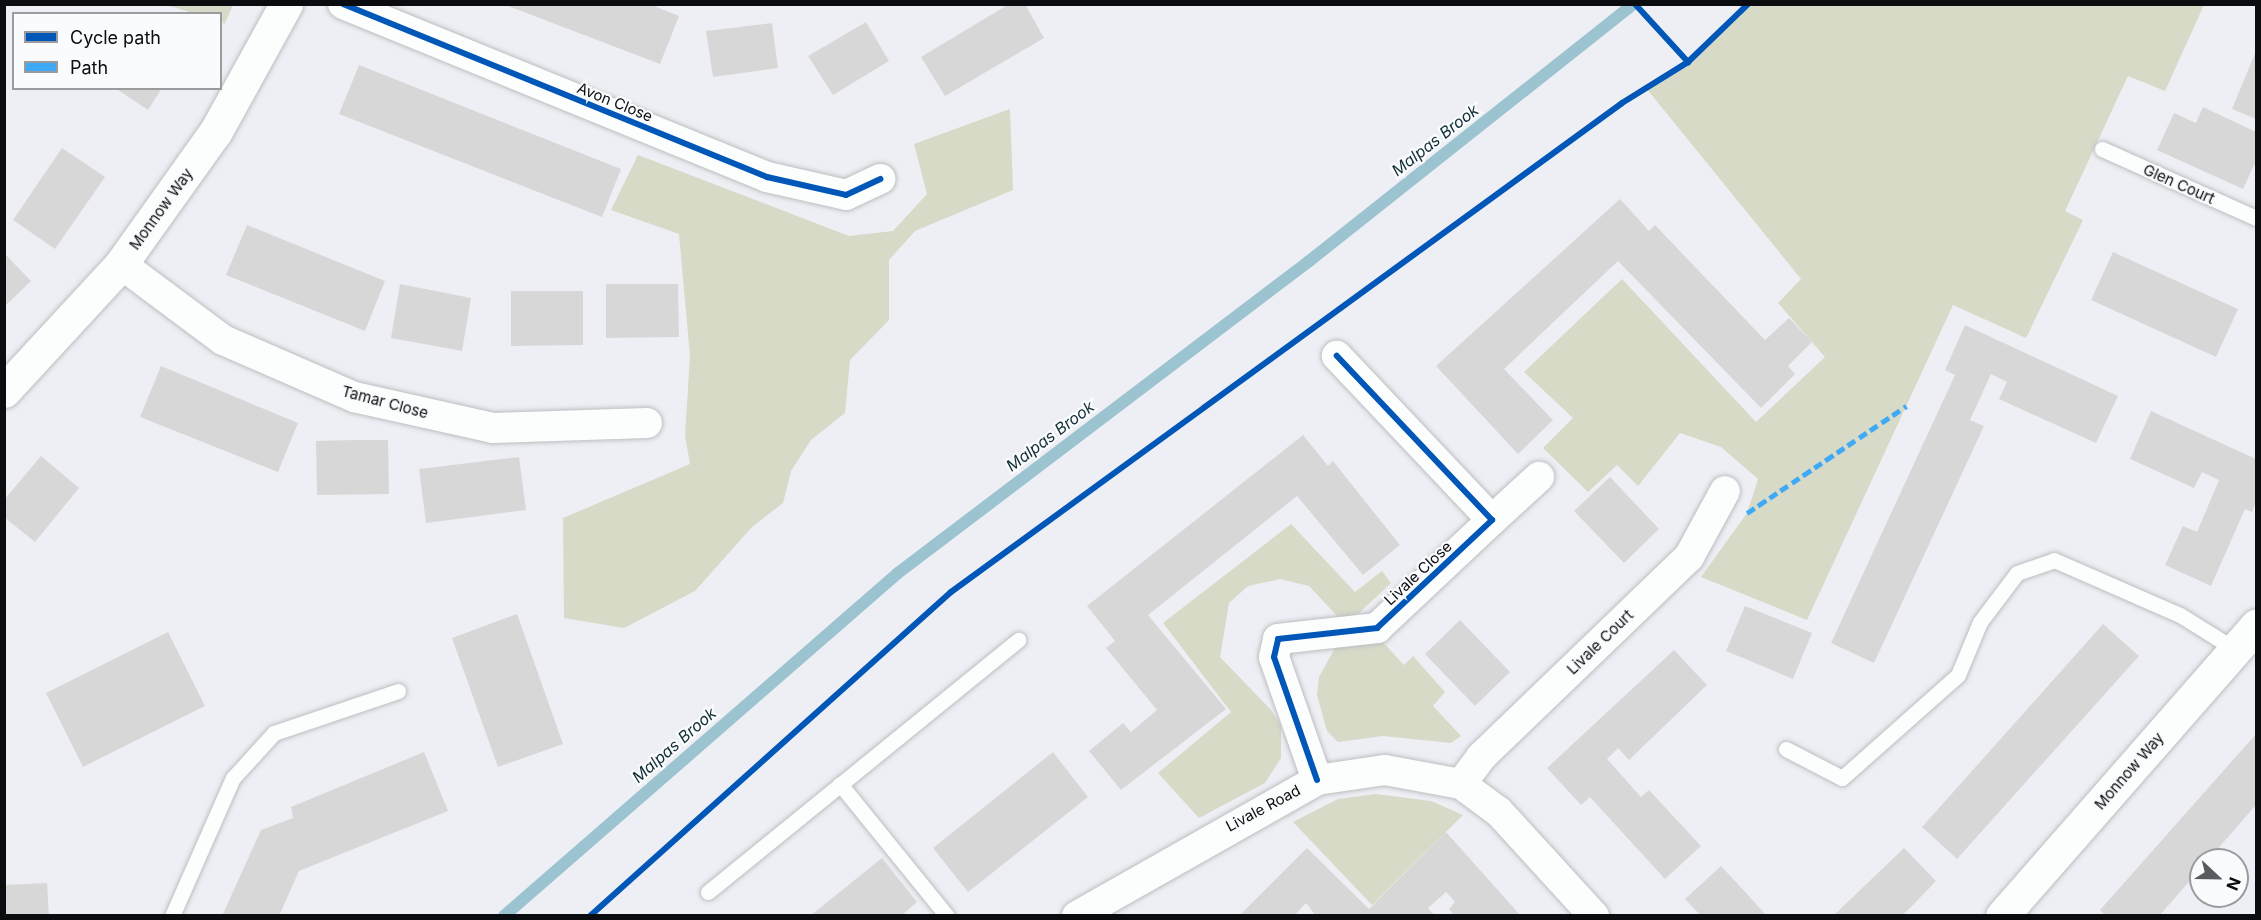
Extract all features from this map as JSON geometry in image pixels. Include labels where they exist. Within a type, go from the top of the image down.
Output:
[{"type":"street","name":"Monnow Way","points":[[4,391],[121,264],[216,131],[286,4]]},
{"type":"street","name":"Avon Close","points":[[343,4],[767,177],[846,195],[880,179]]},
{"type":"street","name":"Tamar Close","points":[[121,264],[223,340],[354,397],[494,428],[647,423]]},
{"type":"street","points":[[1337,356],[1492,520],[1539,477]]},
{"type":"street","name":"Livale Court","points":[[1461,784],[1481,757],[1689,557],[1725,490]]},
{"type":"street","name":"Livale Close","points":[[1317,780],[1274,657],[1278,639],[1377,628],[1492,520]]},
{"type":"street","name":"Monnow Way","points":[[2002,915],[2246,638]]},
{"type":"street","name":"Livale Road","points":[[1077,915],[1317,780],[1385,770],[1461,784],[1499,812],[1594,915]]},
{"type":"lane","name":"Glen Court","points":[[2102,149],[2256,218]]},
{"type":"lane","points":[[1786,749],[1842,777],[1958,675],[1980,622],[2017,573],[2054,560],[2180,615],[2246,638]]},
{"type":"lane","points":[[708,892],[1018,639]]},
{"type":"lane","points":[[171,915],[233,778],[274,733],[398,692]]},
{"type":"lane","points":[[840,784],[947,915]]},
{"type":"green space","points":[[167,5],[233,5],[224,25],[222,12],[189,12]]},
{"type":"green space","points":[[1748,5],[2204,5],[2165,91],[2128,76],[2065,211],[2083,220],[2026,338],[1953,305],[1807,620],[1701,577],[1747,513],[1758,479],[1721,447],[1680,433],[1638,486],[1617,465],[1588,492],[1543,448],[1573,418],[1524,372],[1622,279],[1756,422],[1825,357],[1778,303],[1801,279],[1646,88],[1688,62]]},
{"type":"green space","points":[[1010,109],[1013,190],[915,231],[889,260],[889,320],[850,360],[845,413],[811,440],[791,471],[783,503],[752,527],[695,591],[624,628],[564,618],[563,518],[690,464],[685,436],[690,356],[679,234],[611,210],[638,155],[849,236],[893,231],[927,194],[914,144]]},
{"type":"green space","points":[[1291,524],[1355,592],[1382,571],[1391,583],[1358,614],[1339,618],[1309,586],[1280,579],[1248,586],[1229,603],[1220,657],[1271,710],[1281,726],[1281,758],[1265,783],[1199,818],[1158,773],[1231,712],[1163,623]]},
{"type":"green space","points":[[1349,639],[1382,641],[1404,665],[1413,656],[1445,692],[1433,706],[1461,736],[1451,743],[1383,736],[1338,742],[1327,731],[1317,695],[1319,677],[1335,648]]},
{"type":"green space","points":[[1376,794],[1431,801],[1463,815],[1372,905],[1293,822],[1338,799]]},
{"type":"building","points":[[503,4],[649,4],[679,16],[660,64]]},
{"type":"building","points":[[1009,4],[1025,4],[1044,38],[945,96],[921,57]]},
{"type":"building","points":[[866,22],[889,61],[833,95],[808,56]]},
{"type":"building","points":[[772,23],[778,68],[713,77],[706,31]]},
{"type":"building","points":[[2256,51],[2256,119],[2232,109]]},
{"type":"building","points":[[359,65],[621,169],[602,217],[339,114]]},
{"type":"building","points":[[118,90],[161,90],[148,110]]},
{"type":"building","points":[[2203,107],[2256,132],[2256,161],[2243,189],[2157,150],[2174,113],[2196,123]]},
{"type":"building","points":[[62,148],[105,177],[55,249],[13,220]]},
{"type":"building","points":[[1620,199],[1649,231],[1655,225],[1765,340],[1789,318],[1812,342],[1788,366],[1795,374],[1761,408],[1618,261],[1504,369],[1553,420],[1518,454],[1436,366]]},
{"type":"building","points":[[247,225],[385,281],[365,331],[226,275]]},
{"type":"building","points":[[2113,252],[2238,309],[2216,357],[2091,300]]},
{"type":"building","points":[[4,253],[31,281],[4,307]]},
{"type":"building","points":[[400,284],[471,298],[462,351],[391,338]]},
{"type":"building","points":[[606,284],[678,284],[679,337],[606,338]]},
{"type":"building","points":[[511,291],[583,291],[583,345],[511,346]]},
{"type":"building","points":[[1965,325],[2118,396],[2096,443],[1999,399],[2007,382],[1991,374],[1970,420],[1984,426],[1874,663],[1831,643],[1955,375],[1945,370]]},
{"type":"building","points":[[161,366],[298,423],[278,472],[140,417]]},
{"type":"building","points":[[2151,411],[2256,459],[2256,501],[2252,512],[2245,509],[2211,586],[2165,565],[2183,526],[2197,532],[2219,480],[2202,472],[2194,488],[2130,459]]},
{"type":"building","points":[[1303,435],[1328,466],[1333,461],[1400,545],[1363,575],[1297,496],[1148,615],[1226,709],[1121,790],[1089,751],[1123,723],[1131,732],[1157,710],[1106,648],[1115,641],[1087,606]]},
{"type":"building","points":[[388,440],[389,494],[317,495],[316,441]]},
{"type":"building","points":[[41,456],[79,488],[35,542],[4,517],[4,500]]},
{"type":"building","points":[[519,457],[526,510],[426,523],[419,469]]},
{"type":"building","points":[[1610,477],[1659,529],[1624,563],[1574,511]]},
{"type":"building","points":[[1745,606],[1812,633],[1793,679],[1726,651]]},
{"type":"building","points":[[517,614],[563,744],[498,767],[452,638]]},
{"type":"building","points":[[1460,620],[1510,672],[1475,706],[1425,654]]},
{"type":"building","points":[[2103,624],[2139,656],[1957,859],[1922,827]]},
{"type":"building","points":[[168,632],[205,706],[83,767],[46,693]]},
{"type":"building","points":[[1674,650],[1707,685],[1629,760],[1618,748],[1607,759],[1641,797],[1649,790],[1701,846],[1665,879],[1590,797],[1581,805],[1547,768]]},
{"type":"building","points":[[2256,734],[2256,805],[2218,848],[2189,848],[2189,882],[2159,916],[2106,916],[2100,910]]},
{"type":"building","points":[[424,752],[448,811],[299,871],[279,916],[222,916],[261,830],[293,818],[291,807]]},
{"type":"building","points":[[1053,752],[1088,797],[968,892],[933,848]]},
{"type":"building","points":[[1446,832],[1521,916],[1455,916],[1449,909],[1455,902],[1446,892],[1428,908],[1435,916],[1316,916],[1306,903],[1294,916],[1239,916],[1307,848],[1369,909]]},
{"type":"building","points":[[1904,848],[1936,881],[1910,908],[1901,916],[1833,916]]},
{"type":"building","points":[[882,858],[917,902],[901,916],[810,916]]},
{"type":"building","points":[[1721,866],[1767,916],[1701,916],[1685,899]]},
{"type":"building","points":[[47,883],[49,916],[4,916],[4,885]]},
{"type":"waterway","name":"Malpas Brook","points":[[504,916],[898,573],[1308,262],[1634,4]]},
{"type":"marked path","points":[[1747,513],[1906,406]]},
{"type":"cycle path","points":[[343,4],[767,177],[846,195],[880,179]]},
{"type":"cycle path","points":[[1635,4],[1688,62]]},
{"type":"cycle path","points":[[590,916],[951,592],[1622,103],[1688,62],[1748,4]]},
{"type":"cycle path","points":[[1317,780],[1274,657],[1278,639],[1377,628],[1492,520],[1337,356]]}]
